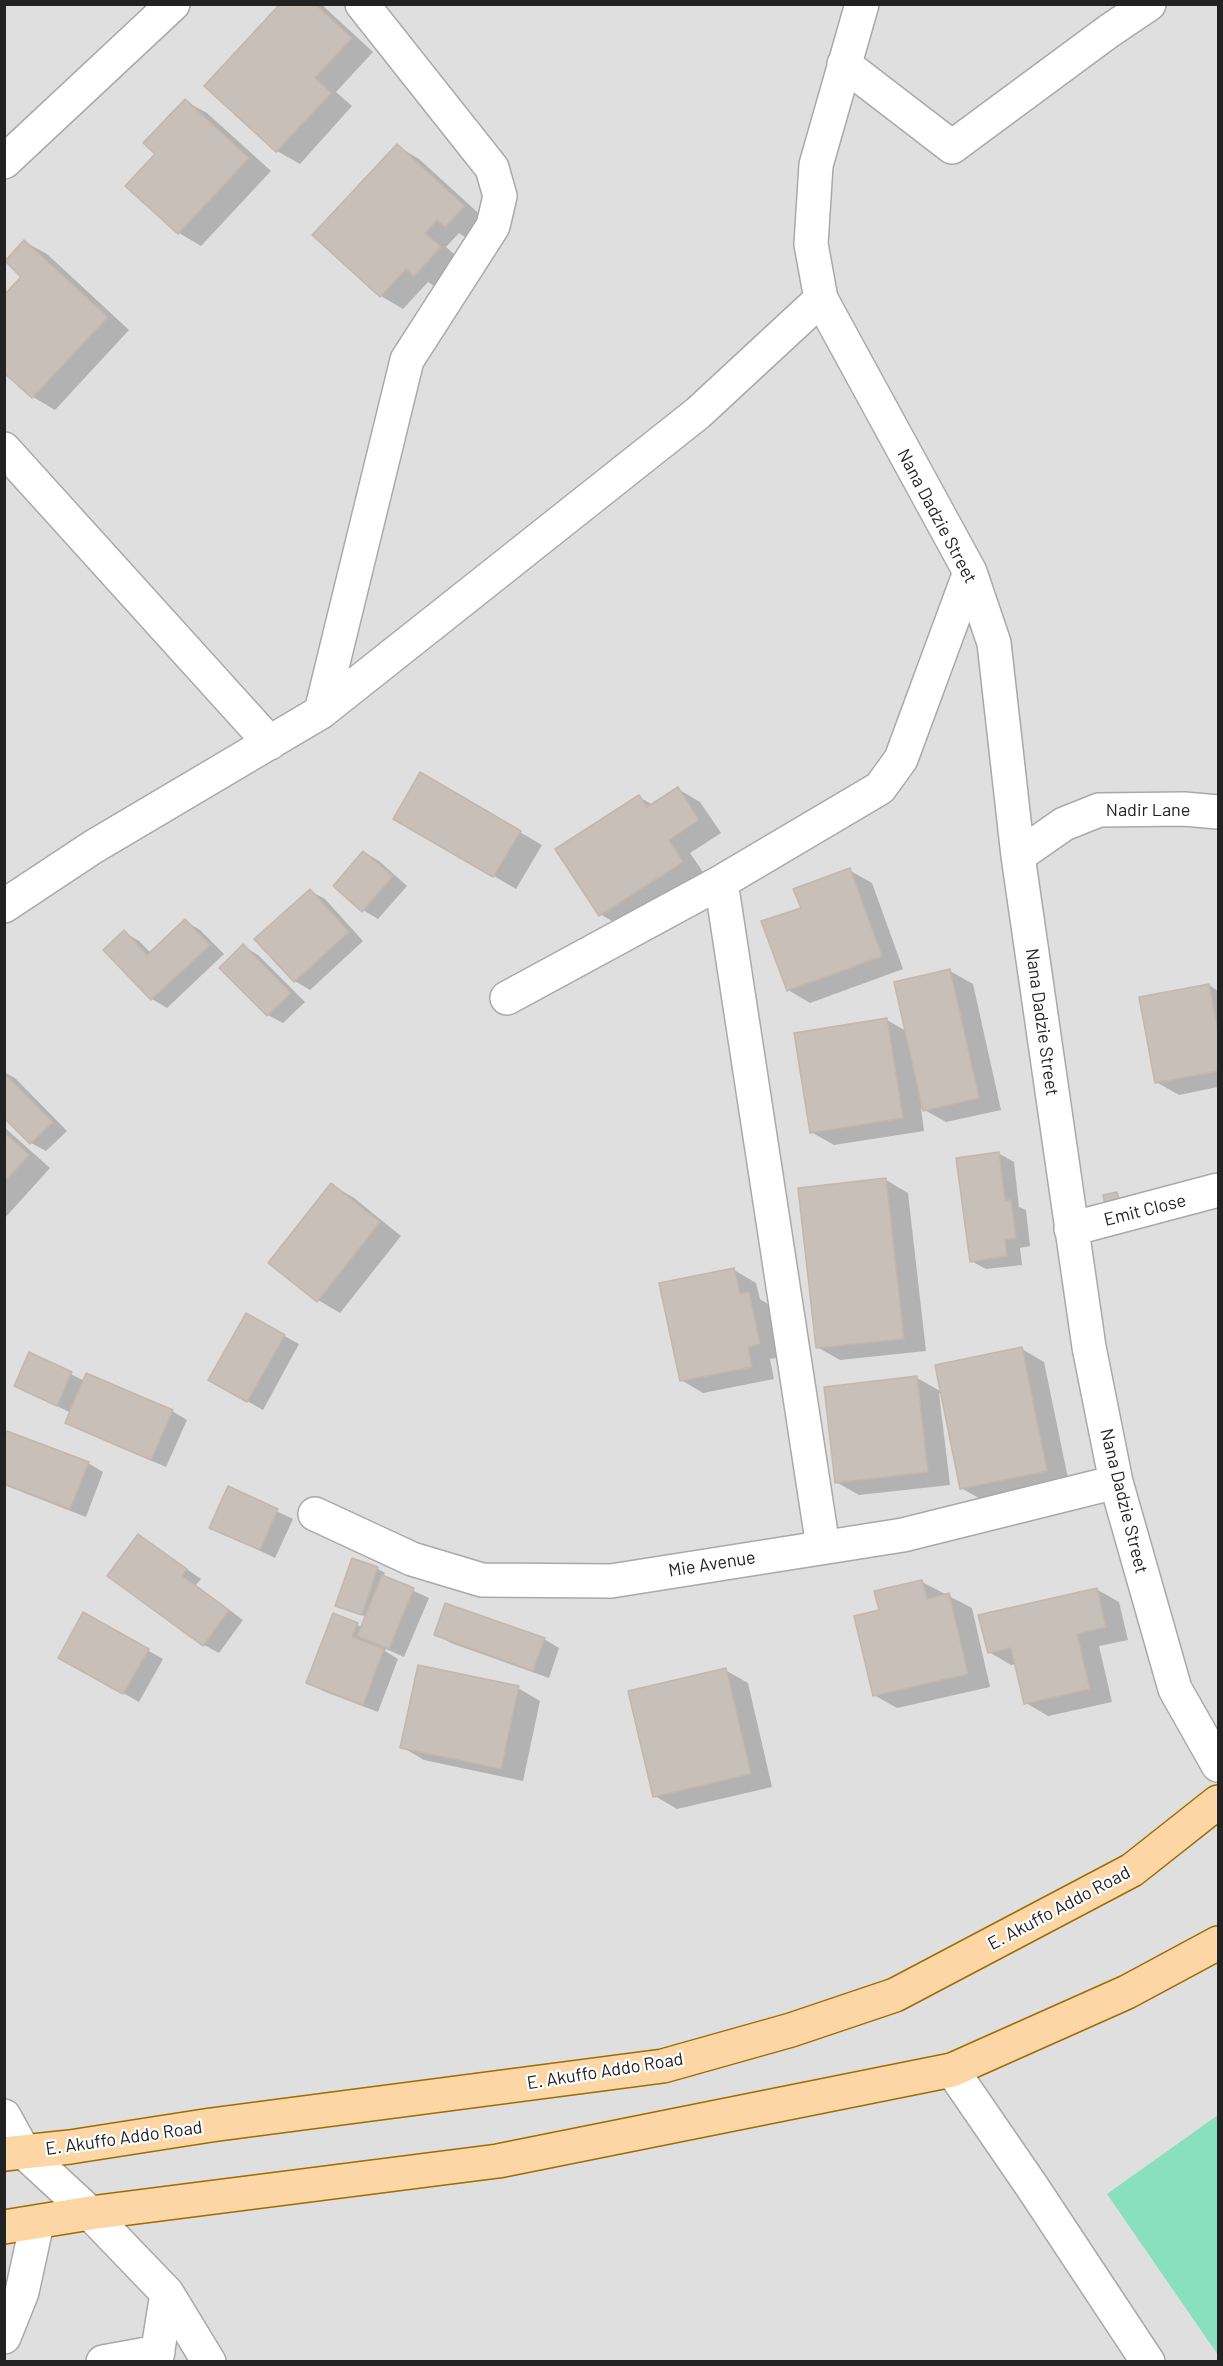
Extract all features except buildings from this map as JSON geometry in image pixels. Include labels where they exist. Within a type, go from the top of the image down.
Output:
[{"type":"main road","name":"E. Akuffo Addo Road","points":[[14,2153],[70,2147],[223,2123],[663,2066],[791,2030],[895,1995],[1132,1870],[1218,1802]]},
{"type":"main road","points":[[4,2227],[498,2160],[952,2070],[1127,1992],[1218,1942]]},
{"type":"street","points":[[4,162],[173,4]]},
{"type":"street","points":[[321,712],[406,360],[493,225],[500,196],[492,168],[362,4]]},
{"type":"street","name":"Nana Dadzie Street","points":[[862,4],[816,165],[811,244],[820,299],[970,572],[994,643],[1018,856],[1089,1347],[1116,1482],[1175,1689],[1218,1765]]},
{"type":"street","points":[[844,64],[952,147],[1149,4]]},
{"type":"street","points":[[4,906],[93,847],[321,712],[698,413],[820,299]]},
{"type":"street","points":[[4,448],[136,591],[270,743]]},
{"type":"street","points":[[507,998],[721,882],[880,788],[901,759],[970,572]]},
{"type":"street","name":"Nadir Lane","points":[[1018,856],[1064,824],[1099,810],[1184,809],[1218,812]]},
{"type":"street","points":[[721,882],[823,1547]]},
{"type":"street","name":"Emit Close","points":[[1071,1229],[1218,1190]]},
{"type":"street","name":"Mie Avenue","points":[[315,1514],[412,1559],[482,1580],[611,1581],[903,1535],[1116,1482]]},
{"type":"street","points":[[952,2070],[1148,2361]]},
{"type":"street","points":[[4,2116],[14,2153],[90,2214],[167,2293],[209,2361]]},
{"type":"street","points":[[4,2337],[22,2292],[38,2223]]},
{"type":"street","points":[[103,2361],[157,2357],[167,2293]]},
{"type":"shaded area","points":[[5,5],[1218,5],[1218,2361],[5,2361]]},
{"type":"green space","points":[[1218,2115],[1218,2355],[1107,2194]]}]
